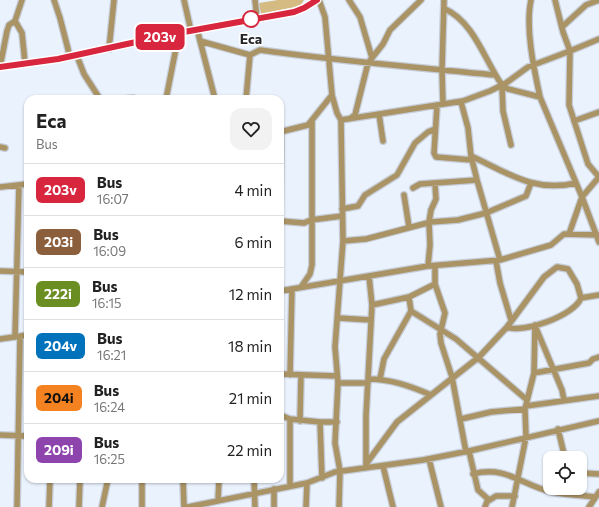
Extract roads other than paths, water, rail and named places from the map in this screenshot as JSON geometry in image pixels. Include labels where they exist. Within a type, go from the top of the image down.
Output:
[{"type":"street","points":[[22,0],[15,21],[9,25],[7,31],[0,67],[74,56],[197,29],[294,12],[318,0],[325,16],[332,95],[337,113],[341,120],[342,241],[335,347],[338,380],[335,443],[340,471],[339,507]]},
{"type":"street","points":[[54,0],[74,56],[96,95]]},
{"type":"street","points":[[109,49],[114,0]]},
{"type":"street","points":[[184,0],[190,31]]},
{"type":"street","points":[[255,0],[257,18]]},
{"type":"street","points":[[349,0],[361,19],[370,60]]},
{"type":"street","points":[[349,119],[355,115],[370,60],[383,44],[390,30],[421,0]]},
{"type":"street","points":[[443,104],[442,70],[445,9],[444,0]]},
{"type":"street","points":[[531,0],[529,20],[534,64],[540,97],[582,197],[599,242]]},
{"type":"street","points":[[555,0],[570,51],[569,105],[588,164],[599,177],[582,197],[569,234]]},
{"type":"street","points":[[562,28],[586,5],[599,0]]},
{"type":"street","points":[[445,9],[457,16],[468,29],[502,85],[508,89],[540,97]]},
{"type":"street","points":[[15,21],[22,33],[25,63]]},
{"type":"street","points":[[197,29],[214,95]]},
{"type":"street","points":[[167,95],[179,33]]},
{"type":"street","points":[[341,120],[461,102],[502,85],[534,64],[599,39]]},
{"type":"street","points":[[200,41],[250,55],[260,50],[328,60],[370,60],[442,70],[495,75]]},
{"type":"street","points":[[246,95],[250,55]]},
{"type":"street","points":[[502,85],[503,111],[511,145]]},
{"type":"street","points":[[284,131],[308,125],[312,122],[332,95]]},
{"type":"street","points":[[461,102],[468,128],[477,180],[498,261],[500,282],[511,320]]},
{"type":"street","points":[[437,106],[434,154],[436,157],[472,158],[531,183],[545,186],[563,186],[576,183]]},
{"type":"street","points":[[574,121],[599,112]]},
{"type":"street","points":[[379,114],[383,141]]},
{"type":"street","points":[[301,287],[310,274],[312,265],[312,122]]},
{"type":"street","points":[[342,210],[358,206],[365,195],[397,175],[415,143],[428,132],[435,129]]},
{"type":"street","points":[[414,188],[420,184],[477,180]]},
{"type":"street","points":[[342,241],[366,238],[429,222],[458,220],[486,213],[526,196],[531,183]]},
{"type":"street","points":[[0,187],[24,184]]},
{"type":"street","points":[[428,266],[430,245],[429,222],[431,210],[436,199],[435,184]]},
{"type":"street","points":[[18,507],[16,271],[19,185]]},
{"type":"street","points":[[404,195],[409,227]]},
{"type":"street","points":[[284,221],[304,222],[342,216]]},
{"type":"street","points":[[284,291],[340,280],[428,266],[435,267],[498,261],[551,245],[562,236],[569,234],[597,235]]},
{"type":"street","points":[[435,267],[435,284],[445,313],[441,330],[442,348],[452,377],[473,474],[478,490],[488,501]]},
{"type":"street","points":[[366,465],[397,422],[479,357],[507,327],[544,277],[557,267],[568,269],[577,284],[581,298],[577,305],[570,310],[535,326],[518,330],[507,327]]},
{"type":"street","points":[[0,270],[24,272]]},
{"type":"street","points":[[366,465],[370,320],[372,304],[369,276]]},
{"type":"street","points":[[372,304],[409,297],[435,284]]},
{"type":"street","points":[[290,375],[292,289]]},
{"type":"street","points":[[581,298],[599,295]]},
{"type":"street","points":[[380,379],[384,360],[411,311],[409,297]]},
{"type":"street","points":[[411,311],[479,357],[526,405]]},
{"type":"street","points":[[338,318],[370,320]]},
{"type":"street","points":[[535,326],[554,370],[564,400]]},
{"type":"street","points":[[512,507],[526,437],[526,405],[534,373],[535,326]]},
{"type":"street","points":[[0,339],[24,336]]},
{"type":"street","points":[[534,373],[589,363],[593,359],[599,357]]},
{"type":"street","points":[[284,374],[338,380],[368,381],[380,379],[408,385],[431,395]]},
{"type":"street","points":[[300,421],[301,375]]},
{"type":"street","points":[[461,419],[526,405],[599,396]]},
{"type":"street","points":[[284,417],[300,421],[337,422]]},
{"type":"street","points":[[290,419],[290,486]]},
{"type":"street","points":[[188,507],[307,483],[340,471],[366,465],[383,466],[468,452],[558,429],[599,421]]},
{"type":"street","points":[[320,422],[322,478]]},
{"type":"street","points":[[558,429],[563,451]]},
{"type":"street","points":[[0,435],[24,436]]},
{"type":"street","points":[[429,459],[441,507]]},
{"type":"street","points":[[383,466],[393,507]]},
{"type":"street","points":[[473,474],[491,471],[500,472],[543,488]]},
{"type":"street","points":[[587,473],[599,474]]},
{"type":"street","points":[[49,507],[50,483]]},
{"type":"street","points":[[79,507],[80,483]]},
{"type":"street","points":[[102,507],[107,483]]},
{"type":"street","points":[[142,483],[142,507]]},
{"type":"street","points":[[183,483],[184,507]]},
{"type":"street","points":[[218,483],[222,507]]},
{"type":"street","points":[[254,483],[256,507]]},
{"type":"street","points":[[306,507],[307,483]]},
{"type":"street","points":[[274,489],[274,507]]},
{"type":"street","points":[[587,495],[597,497],[589,507]]},
{"type":"street","points":[[485,507],[488,501],[496,496],[515,496]]},
{"type":"place","name":"Eca","points":[[251,19]]}]
